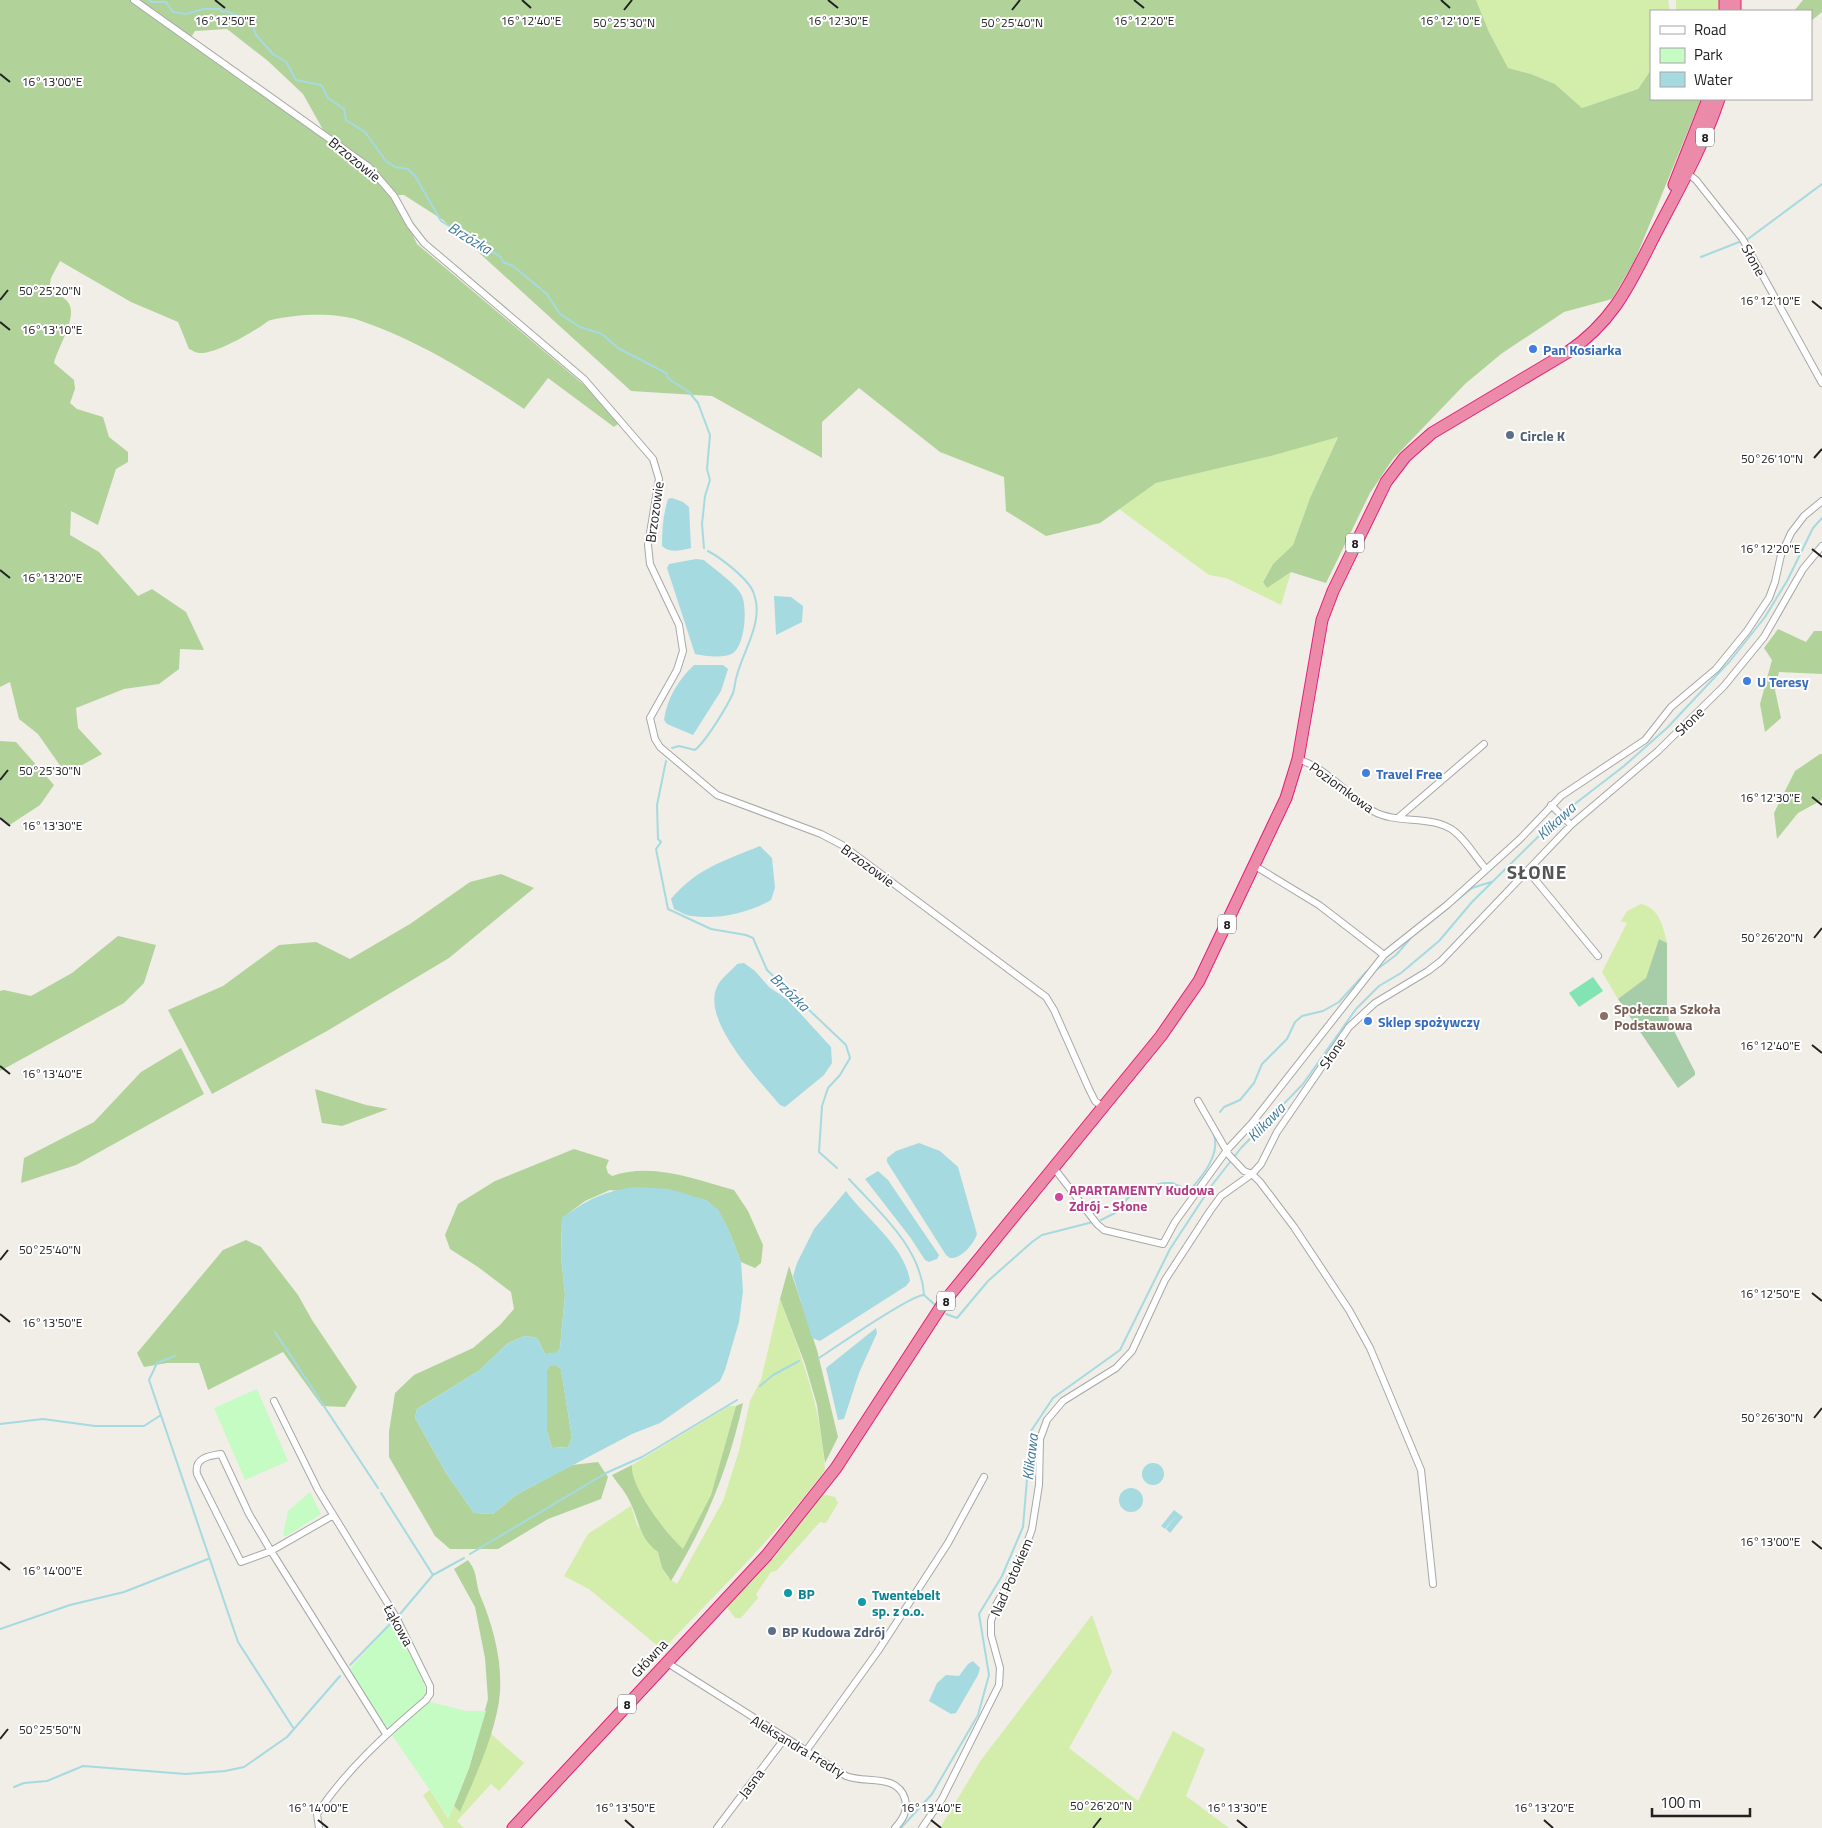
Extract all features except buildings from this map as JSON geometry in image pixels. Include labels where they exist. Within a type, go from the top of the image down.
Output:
[{"type":"highway","name":"8","points":[[1684,171],[1708,100]]},
{"type":"highway","name":"8","points":[[1054,1168],[1161,1036],[1191,994],[1255,866],[1282,808],[1298,759],[1314,656],[1326,610],[1348,558],[1386,482],[1405,457],[1432,433],[1558,358],[1593,333],[1612,312],[1630,286],[1719,100]]},
{"type":"highway","name":"Główna","points":[[513,1828],[767,1555],[806,1508],[845,1454],[940,1308],[1054,1168]]},
{"type":"street","name":"Brzozowie","points":[[134,0],[369,167],[394,196],[410,226],[424,243],[584,378],[646,448],[657,466],[659,480],[648,545],[650,564],[679,625],[683,642],[681,661],[650,718],[654,739],[660,747],[717,795],[821,834],[842,845],[1046,997],[1054,1010],[1095,1101],[1103,1107]]},
{"type":"street","name":"Słone","points":[[1684,171],[1700,184],[1742,238],[1822,383]]},
{"type":"street","points":[[1054,1168],[1097,1224],[1104,1230],[1113,1234],[1164,1244],[1175,1222],[1384,955],[1447,905],[1520,839],[1551,805],[1645,740],[1671,707],[1716,669],[1747,631],[1769,598],[1781,555],[1791,533],[1804,516],[1822,501]]},
{"type":"street","name":"Słone","points":[[1173,1268],[1221,1196],[1252,1174],[1261,1164],[1284,1120],[1354,1022],[1375,1003],[1441,961],[1571,825],[1658,751],[1724,686],[1764,637],[1803,569],[1822,546]]},
{"type":"street","points":[[1399,817],[1484,744]]},
{"type":"street","name":"Poziomkowa","points":[[1298,759],[1318,768],[1372,810],[1384,816],[1430,822],[1454,831],[1486,869]]},
{"type":"street","points":[[1551,805],[1571,825]]},
{"type":"street","points":[[1255,866],[1319,905],[1384,955]]},
{"type":"street","points":[[1528,871],[1598,956]]},
{"type":"street","points":[[1198,1101],[1228,1153],[1239,1167],[1252,1174],[1306,1245],[1349,1310],[1373,1356],[1421,1470],[1433,1584]]},
{"type":"street","name":"Nad Potokiem","points":[[922,1828],[942,1799],[999,1685],[1000,1668],[991,1635],[992,1615],[1021,1560],[1032,1529],[1040,1485],[1039,1446],[1044,1426],[1053,1411],[1063,1401],[1116,1368],[1132,1351],[1159,1291],[1173,1268]]},
{"type":"street","name":"Łąkowa","points":[[274,1401],[332,1516],[396,1617],[430,1686],[430,1694],[426,1700],[386,1734],[333,1790],[317,1814],[319,1828]]},
{"type":"street","points":[[332,1516],[270,1551],[251,1560],[241,1562],[197,1474],[197,1464],[201,1458],[221,1454],[249,1514],[270,1551],[386,1734]]},
{"type":"street","points":[[806,1751],[878,1651],[957,1529],[984,1477]]},
{"type":"street","name":"Aleksandra Fredry","points":[[666,1662],[806,1751],[857,1780],[879,1780],[897,1786],[906,1802],[906,1812],[895,1828]]},
{"type":"street","name":"Jasna","points":[[717,1828],[785,1738]]},
{"type":"green space","points":[[0,0],[1476,0],[1489,32],[1508,68],[1531,74],[1555,84],[1582,108],[1638,89],[1650,71],[1650,100],[1701,100],[1635,260],[1612,299],[1564,312],[1501,354],[1465,384],[1393,459],[1370,493],[1326,583],[1291,572],[1267,588],[1263,582],[1273,564],[1293,545],[1310,498],[1338,437],[1271,456],[1156,483],[1100,523],[1046,536],[1006,511],[1004,477],[940,452],[859,388],[822,422],[822,458],[712,396],[631,391],[443,220],[404,195],[394,195],[417,244],[596,395],[619,423],[614,427],[548,378],[524,409],[466,371],[404,338],[361,321],[340,316],[304,315],[271,320],[230,344],[206,353],[197,353],[189,349],[178,322],[131,302],[60,261],[51,278],[49,289],[66,300],[70,306],[71,313],[67,330],[54,363],[74,380],[75,389],[70,403],[77,409],[103,417],[109,437],[128,452],[128,462],[116,469],[98,525],[71,511],[70,535],[99,552],[138,596],[152,589],[186,612],[204,650],[180,649],[179,669],[159,684],[124,689],[76,708],[78,728],[102,754],[66,774],[38,734],[19,719],[10,682],[0,687]],"holes":[[[227,29],[268,61],[303,94],[326,135],[190,39],[195,31]]]},
{"type":"green space","points":[[1476,0],[1668,0],[1670,10],[1650,10],[1650,71],[1638,89],[1582,108],[1555,84],[1531,74],[1508,68],[1489,32]]},
{"type":"green space","points":[[1676,0],[1720,0],[1720,10],[1676,10]]},
{"type":"green space","points":[[1803,0],[1822,0],[1822,12],[1812,20],[1812,10],[1795,10]]},
{"type":"green space","points":[[1338,436],[1310,498],[1293,545],[1273,564],[1263,581],[1267,588],[1291,572],[1281,605],[1226,578],[1209,575],[1119,509],[1156,483],[1271,456]]},
{"type":"green space","points":[[1778,629],[1806,642],[1814,631],[1822,631],[1822,674],[1779,672],[1775,690],[1781,718],[1765,732],[1760,704],[1772,660],[1764,648]]},
{"type":"green space","points":[[0,741],[16,742],[54,785],[40,805],[8,826],[0,818]]},
{"type":"green space","points":[[1822,754],[1822,800],[1798,813],[1777,839],[1774,813],[1795,771]]},
{"type":"green space","points":[[501,874],[534,888],[449,958],[327,1031],[212,1094],[168,1010],[223,986],[279,945],[316,942],[350,959],[410,924],[470,882]]},
{"type":"green space","points":[[1641,904],[1657,914],[1667,943],[1659,939],[1646,978],[1618,999],[1602,972],[1627,923],[1621,921],[1627,911]]},
{"type":"green space","points":[[118,936],[156,945],[144,983],[124,1003],[0,1071],[0,991],[4,990],[31,996],[72,973]]},
{"type":"green space","points":[[1659,939],[1667,943],[1667,1006],[1669,1021],[1695,1072],[1695,1075],[1678,1088],[1618,999],[1646,978]]},
{"type":"green space","points":[[1593,977],[1603,991],[1579,1007],[1569,993]]},
{"type":"green space","points":[[181,1048],[204,1094],[76,1165],[21,1183],[24,1158],[94,1122],[141,1072]]},
{"type":"green space","points":[[315,1089],[366,1105],[388,1109],[342,1126],[322,1123]]},
{"type":"green space","points":[[574,1149],[609,1160],[606,1167],[608,1173],[612,1176],[627,1172],[658,1171],[689,1177],[734,1190],[748,1211],[763,1245],[761,1263],[755,1268],[741,1262],[731,1236],[719,1213],[706,1200],[610,1190],[585,1201],[562,1218],[561,1255],[565,1295],[560,1348],[557,1353],[545,1354],[537,1338],[525,1336],[508,1343],[480,1370],[417,1409],[415,1418],[446,1473],[474,1513],[493,1514],[516,1495],[572,1465],[598,1462],[608,1477],[601,1499],[548,1519],[498,1549],[450,1549],[435,1536],[389,1457],[389,1432],[395,1393],[414,1375],[473,1348],[500,1325],[514,1309],[511,1292],[450,1249],[445,1235],[458,1204],[495,1181]]},
{"type":"green space","points":[[246,1240],[261,1247],[298,1295],[312,1320],[357,1387],[345,1407],[322,1406],[283,1352],[208,1390],[199,1363],[167,1363],[144,1367],[137,1353],[223,1250]]},
{"type":"green space","points":[[789,1266],[817,1350],[838,1437],[825,1463],[817,1405],[805,1364],[780,1299]]},
{"type":"green space","points":[[780,1299],[803,1362],[815,1403],[825,1470],[807,1494],[748,1561],[665,1647],[659,1647],[589,1589],[564,1576],[588,1534],[631,1506],[637,1525],[658,1552],[662,1568],[668,1578],[677,1584],[723,1501],[739,1451],[750,1401],[761,1380]]},
{"type":"green space","points":[[549,1366],[557,1366],[561,1369],[572,1438],[568,1447],[552,1448],[547,1431],[547,1370]]},
{"type":"green space","points":[[257,1389],[288,1461],[245,1480],[214,1408]]},
{"type":"green space","points":[[743,1403],[731,1450],[715,1495],[684,1560],[671,1581],[662,1568],[658,1552],[646,1540],[632,1505],[612,1475],[632,1465],[633,1475],[643,1498],[659,1522],[683,1549],[711,1495],[736,1406]]},
{"type":"green space","points":[[729,1406],[736,1406],[711,1495],[683,1550],[659,1522],[643,1498],[633,1475],[632,1465]]},
{"type":"green space","points":[[310,1492],[321,1514],[285,1537],[283,1534],[288,1511]]},
{"type":"green space","points":[[821,1496],[835,1497],[838,1503],[826,1523],[820,1522],[776,1571],[771,1572],[756,1594],[758,1598],[741,1618],[735,1618],[727,1607],[778,1553]]},
{"type":"green space","points":[[468,1560],[475,1573],[478,1590],[496,1643],[500,1667],[500,1692],[490,1738],[460,1812],[454,1806],[469,1768],[488,1699],[485,1658],[475,1607],[454,1569]]},
{"type":"green space","points":[[1092,1615],[1112,1672],[1069,1748],[1138,1801],[1173,1731],[1205,1749],[1186,1796],[1229,1828],[940,1828],[981,1760]]},
{"type":"green space","points":[[393,1621],[421,1675],[430,1702],[466,1711],[486,1711],[469,1768],[449,1818],[348,1671]]},
{"type":"green space","points":[[490,1733],[524,1763],[499,1791],[491,1784],[457,1821],[464,1828],[444,1828],[423,1795],[430,1790],[448,1818],[454,1806],[460,1812]]},
{"type":"water","points":[[672,498],[683,502],[689,507],[691,548],[672,551],[662,546],[665,511],[668,499]]},
{"type":"water","points":[[696,559],[704,560],[730,581],[741,594],[745,616],[743,634],[737,649],[729,655],[704,656],[695,654],[667,568],[669,564]]},
{"type":"water","points":[[774,596],[791,597],[803,606],[802,622],[776,635]]},
{"type":"water","points":[[694,665],[723,665],[728,669],[721,691],[693,735],[667,724],[664,720],[674,690],[683,676]]},
{"type":"water","points":[[760,846],[772,858],[775,888],[771,900],[753,909],[723,916],[690,916],[674,909],[671,899],[691,880],[712,866]]},
{"type":"water","points":[[744,963],[755,971],[769,987],[788,1000],[831,1047],[832,1063],[824,1075],[785,1107],[780,1105],[735,1050],[717,1016],[714,1001],[718,984],[737,964]]},
{"type":"water","points":[[919,1143],[940,1151],[958,1167],[977,1234],[966,1250],[954,1258],[946,1255],[887,1162],[887,1158],[896,1151]]},
{"type":"water","points":[[878,1171],[888,1180],[939,1255],[937,1259],[929,1262],[925,1260],[910,1237],[865,1179]]},
{"type":"water","points":[[636,1187],[669,1189],[706,1200],[718,1209],[728,1228],[741,1262],[743,1291],[739,1322],[720,1381],[660,1423],[632,1434],[516,1495],[493,1514],[474,1513],[446,1473],[415,1418],[417,1409],[480,1370],[508,1343],[525,1336],[537,1338],[545,1354],[557,1352],[560,1348],[565,1295],[561,1255],[562,1218],[597,1197]],"holes":[[[550,1366],[557,1366],[561,1369],[572,1438],[568,1447],[552,1448],[547,1431],[547,1371]]]},
{"type":"water","points":[[846,1191],[893,1244],[907,1268],[910,1281],[906,1286],[820,1341],[812,1338],[793,1276],[797,1263],[814,1229]]},
{"type":"water","points":[[876,1328],[877,1333],[859,1373],[844,1419],[838,1420],[826,1368]]},
{"type":"water","points":[[1153,1463],[1161,1466],[1164,1474],[1161,1482],[1153,1485],[1145,1482],[1142,1474],[1145,1466]]},
{"type":"water","points":[[1131,1488],[1139,1492],[1143,1500],[1139,1508],[1131,1512],[1123,1508],[1119,1500],[1123,1492]]},
{"type":"water","points":[[1174,1510],[1183,1517],[1170,1533],[1166,1529],[1177,1515],[1165,1529],[1161,1526]]},
{"type":"water","points":[[973,1661],[980,1668],[978,1675],[956,1713],[951,1714],[929,1701],[937,1683],[946,1675],[959,1676],[968,1664]]},
{"type":"waterway","name":"Brzózka","points":[[149,0],[151,2],[166,2],[173,12],[186,14],[203,9],[220,9],[222,12],[226,11],[251,22],[256,35],[273,54],[286,62],[296,80],[321,85],[328,98],[344,109],[346,120],[365,132],[386,161],[395,167],[408,169],[415,176],[441,221],[501,257],[503,262],[513,266],[547,294],[560,314],[580,327],[602,334],[618,348],[666,373],[669,379],[689,392],[698,403],[710,435],[707,469],[710,480],[705,496],[702,524],[704,548]]},
{"type":"waterway","points":[[1748,239],[1822,184]]},
{"type":"waterway","points":[[1701,257],[1739,242]]},
{"type":"waterway","name":"Klikawa","points":[[1563,813],[1624,766],[1667,728],[1730,661],[1765,617],[1787,581],[1813,528],[1822,518]]},
{"type":"waterway","name":"Brzózka","points":[[672,748],[679,746],[695,750],[716,723],[733,693],[740,665],[755,625],[756,604],[751,588],[734,570],[708,551]]},
{"type":"waterway","name":"Brzózka","points":[[666,761],[657,805],[658,839],[661,842],[656,849],[668,909],[711,929],[753,938],[767,970],[846,1045],[850,1058],[840,1075],[828,1088],[822,1106],[819,1152],[837,1168]]},
{"type":"waterway","name":"Klikawa","points":[[901,1828],[932,1794],[978,1715],[989,1675],[979,1614],[1002,1576],[1023,1527],[1031,1431],[1053,1398],[1120,1350],[1170,1249],[1212,1185],[1241,1148],[1303,1084],[1356,1009],[1379,986],[1401,973],[1439,941],[1472,902],[1559,816]]},
{"type":"waterway","points":[[1425,926],[1472,888],[1491,882]]},
{"type":"waterway","points":[[1376,970],[1396,955],[1410,939]]},
{"type":"waterway","points":[[1220,1112],[1224,1107],[1240,1100],[1254,1083],[1262,1064],[1287,1039],[1295,1022],[1302,1016],[1323,1011],[1339,1002],[1367,971]]},
{"type":"waterway","points":[[1101,1220],[1115,1213],[1134,1191],[1163,1183],[1172,1183],[1186,1189],[1192,1188],[1206,1170],[1213,1156],[1215,1149],[1214,1135]]},
{"type":"waterway","name":"Brzózka","points":[[849,1179],[897,1231],[907,1246],[921,1278],[924,1295]]},
{"type":"waterway","points":[[946,1314],[957,1318],[988,1281],[1042,1235],[1093,1222]]},
{"type":"waterway","points":[[924,1295],[934,1304]]},
{"type":"waterway","points":[[819,1358],[889,1312],[916,1297],[924,1295]]},
{"type":"waterway","points":[[275,1332],[378,1488]]},
{"type":"waterway","points":[[175,1356],[157,1363],[149,1380],[238,1642],[294,1729]]},
{"type":"waterway","points":[[760,1386],[773,1375],[799,1361]]},
{"type":"waterway","points":[[470,1554],[606,1473],[642,1457],[737,1400]]},
{"type":"waterway","points":[[0,1424],[43,1419],[95,1426],[144,1426],[161,1415]]},
{"type":"waterway","points":[[381,1493],[433,1575]]},
{"type":"waterway","points":[[400,1614],[433,1575],[464,1558]]},
{"type":"waterway","points":[[0,1629],[70,1605],[124,1592],[208,1559]]},
{"type":"waterway","points":[[350,1665],[394,1620]]},
{"type":"waterway","points":[[14,1787],[24,1783],[47,1781],[83,1766],[186,1774],[225,1771],[244,1767],[287,1737],[340,1676]]},
{"type":"place","name":"Pan Kosiarka","points":[[1533,349]]},
{"type":"place","name":"Circle K","points":[[1510,435]]},
{"type":"place","name":"U Teresy","points":[[1747,681]]},
{"type":"place","name":"Travel Free","points":[[1366,773]]},
{"type":"place","name":"Społeczna Szkoła Podstawowa","points":[[1604,1016]]},
{"type":"place","name":"Sklep spożywczy","points":[[1368,1021]]},
{"type":"place","name":"APARTAMENTY Kudowa Zdrój - Słone","points":[[1059,1197]]},
{"type":"place","name":"BP","points":[[788,1593]]},
{"type":"place","name":"Twentebelt sp. z o.o.","points":[[862,1602]]},
{"type":"place","name":"BP Kudowa Zdrój","points":[[772,1631]]},
{"type":"district","name":"SŁONE","points":[[1537,871]]}]
